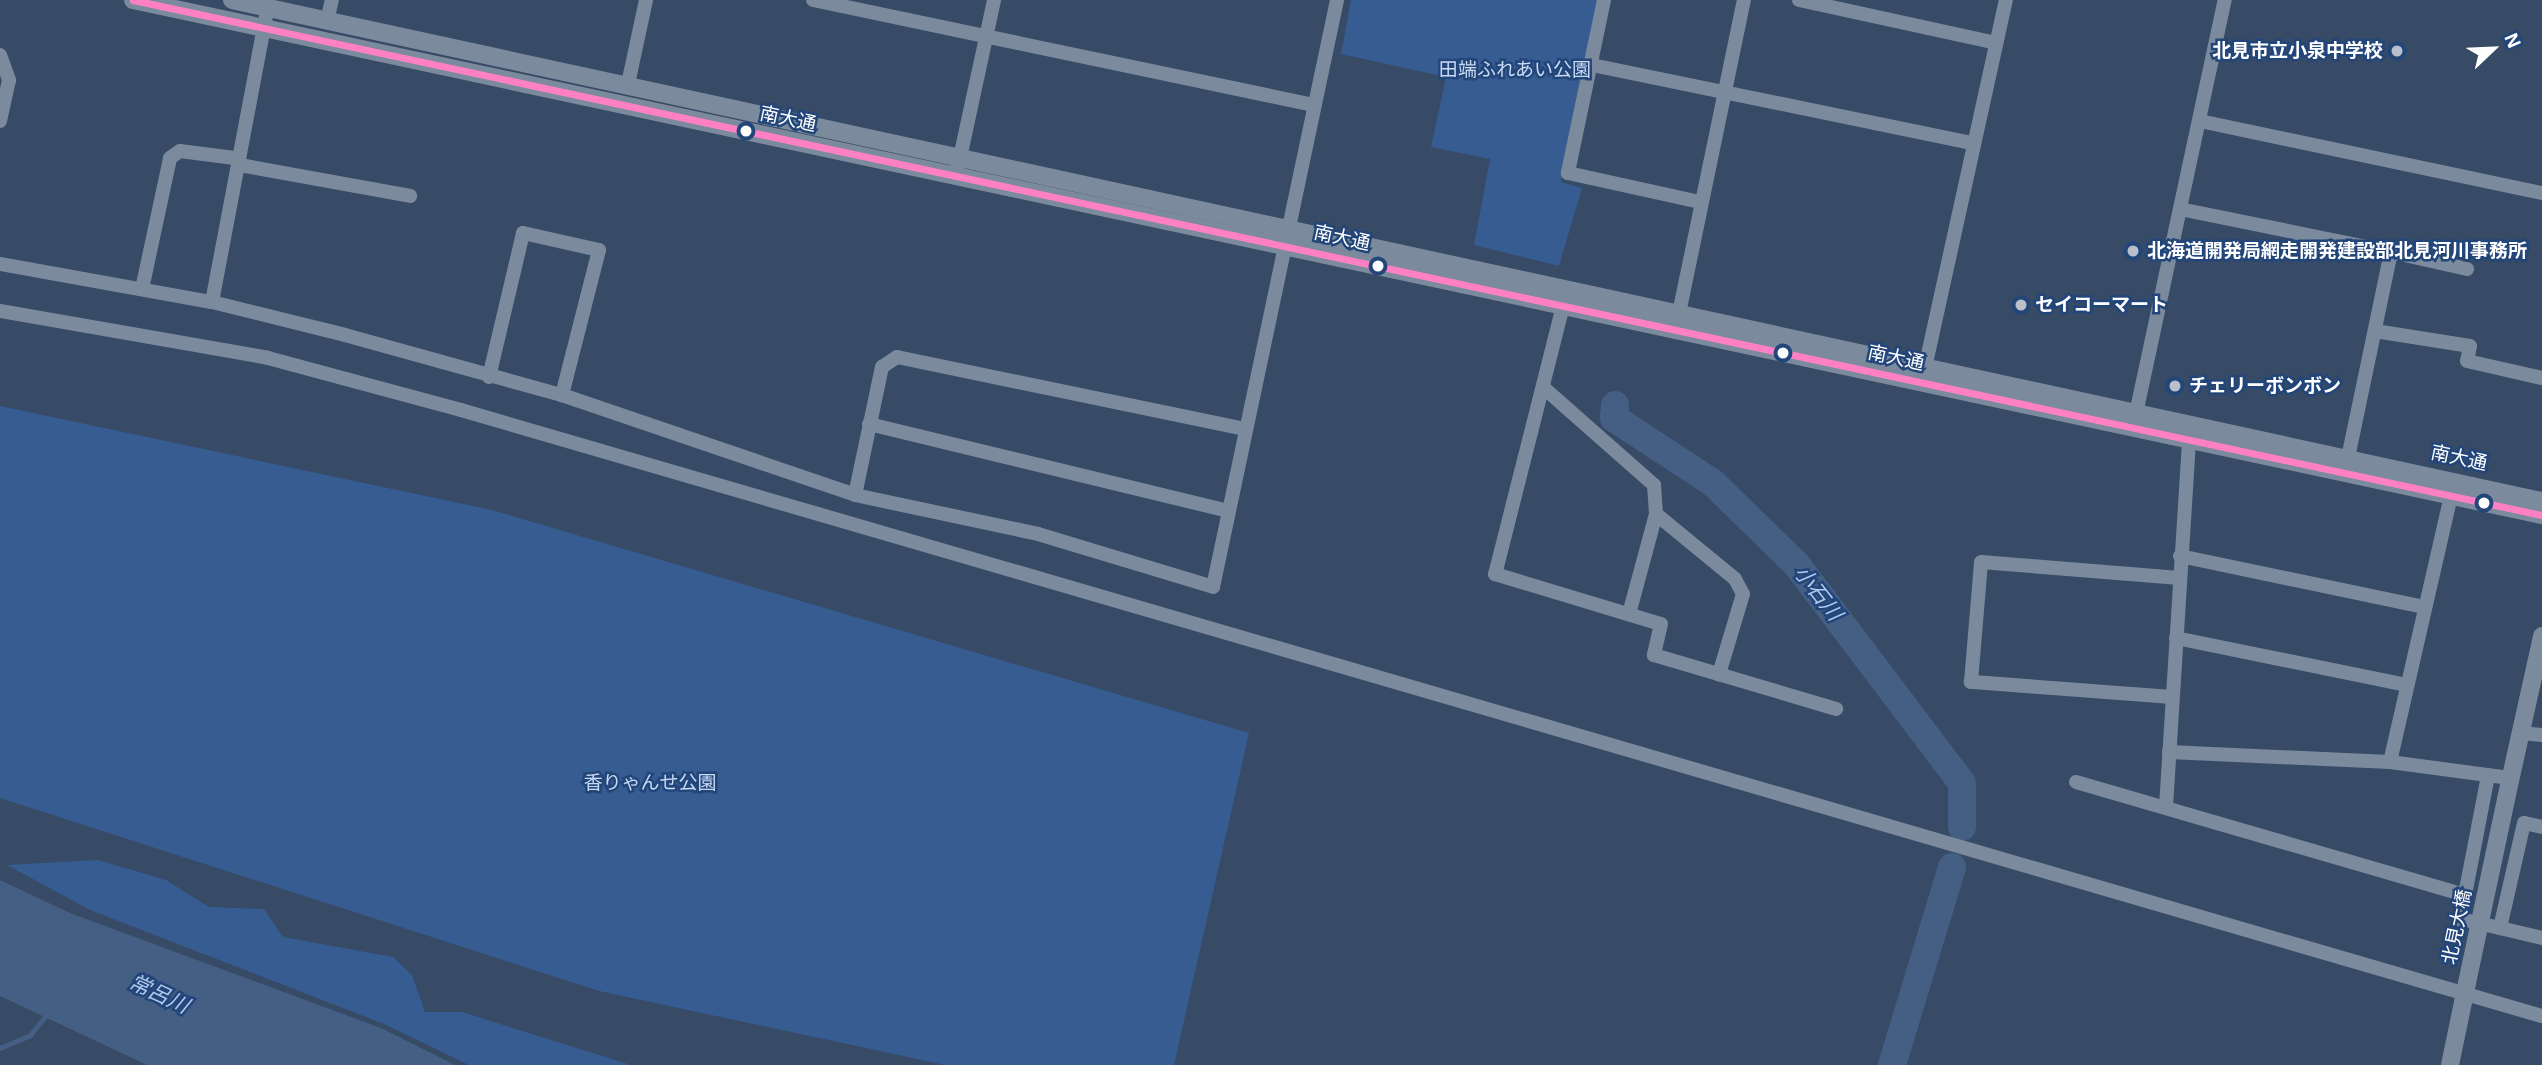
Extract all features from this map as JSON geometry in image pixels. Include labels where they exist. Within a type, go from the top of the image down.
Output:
[{"type":"street","name":"南大通","points":[[133,0],[956,175],[2132,432],[2450,499],[2542,515]]},
{"type":"street","name":"南大通","points":[[232,0],[2137,410],[2542,501]]},
{"type":"street","points":[[327,21],[332,0]]},
{"type":"street","points":[[628,84],[646,0]]},
{"type":"street","points":[[813,0],[1314,105]]},
{"type":"street","points":[[956,175],[995,0]]},
{"type":"street","points":[[0,264],[212,302],[562,395],[855,495],[1038,534],[1213,587],[1335,0]]},
{"type":"street","points":[[1604,0],[1568,173],[1700,202]]},
{"type":"street","points":[[1675,331],[1744,0]]},
{"type":"street","points":[[1799,0],[1996,43]]},
{"type":"street","points":[[1922,385],[1972,143],[2006,0]]},
{"type":"street","points":[[2132,432],[2225,0]]},
{"type":"street","points":[[212,302],[268,8]]},
{"type":"street","points":[[0,55],[9,80],[0,121]]},
{"type":"street","points":[[1592,65],[1972,143]]},
{"type":"street","points":[[2200,121],[2542,192]]},
{"type":"street","points":[[142,289],[170,158],[180,151],[410,196]]},
{"type":"street","points":[[2180,208],[2467,269]]},
{"type":"street","points":[[489,377],[523,233],[599,250],[562,395]]},
{"type":"street","points":[[2345,476],[2391,252]]},
{"type":"street","points":[[1568,287],[1495,574],[1661,624],[1654,655],[1836,709]]},
{"type":"street","points":[[0,312],[268,358],[461,410],[2405,978],[2466,990],[2542,1016]]},
{"type":"street","points":[[2375,331],[2470,346],[2467,361],[2542,379]]},
{"type":"street","points":[[855,495],[881,367],[897,357],[1246,429]]},
{"type":"street","points":[[1544,388],[1654,485],[1656,514],[1629,614]]},
{"type":"street","points":[[2166,807],[2180,556],[2191,422]]},
{"type":"street","points":[[869,424],[1229,511]]},
{"type":"street","points":[[2390,762],[2450,499]]},
{"type":"street","points":[[1656,514],[1735,579],[1743,594],[1719,674]]},
{"type":"street","points":[[2180,556],[2425,607]]},
{"type":"street","points":[[2172,696],[1971,682],[1981,562],[2179,578]]},
{"type":"street","points":[[2176,638],[2407,685]]},
{"type":"street","name":"北見大橋","points":[[2450,1065],[2519,733],[2542,638]]},
{"type":"street","points":[[2519,733],[2542,735]]},
{"type":"street","points":[[2169,752],[2390,762],[2510,778]]},
{"type":"street","points":[[2488,775],[2460,919],[2542,938]]},
{"type":"street","points":[[2076,782],[2465,895]]},
{"type":"street","points":[[2500,929],[2524,823],[2542,827]]},
{"type":"green space","name":"田端ふれあい公園","points":[[1351,0],[1599,0],[1561,182],[1582,188],[1559,266],[1474,245],[1490,159],[1431,147],[1446,77],[1341,54]]},
{"type":"green space","name":"香りゃんせ公園","points":[[0,406],[492,510],[1249,733],[1174,1065],[945,1065],[599,991],[0,798]]},
{"type":"green space","points":[[98,860],[166,880],[209,907],[264,909],[283,937],[393,957],[412,975],[425,1012],[462,1012],[631,1065],[469,1065],[384,1024],[90,910],[7,865]]},
{"type":"water","name":"常呂川","points":[[0,880],[70,913],[381,1028],[455,1065],[147,1065],[0,996]]},
{"type":"waterway","name":"小石川","points":[[1615,405],[1614,418],[1713,483],[1797,565],[1962,783],[1962,827]]},
{"type":"waterway","name":"小石川","points":[[1892,1065],[1952,867]]},
{"type":"waterway","points":[[0,1048],[30,1035],[46,1015]]},
{"type":"transit line","points":[[133,0],[2542,515]]},
{"type":"place","name":"北見市立小泉中学校","points":[[2397,51]]},
{"type":"place","name":"北海道開発局網走開発建設部北見河川事務所","points":[[2133,251]]},
{"type":"place","name":"セイコーマート","points":[[2021,305]]},
{"type":"place","name":"チェリーボンボン","points":[[2175,386]]}]
